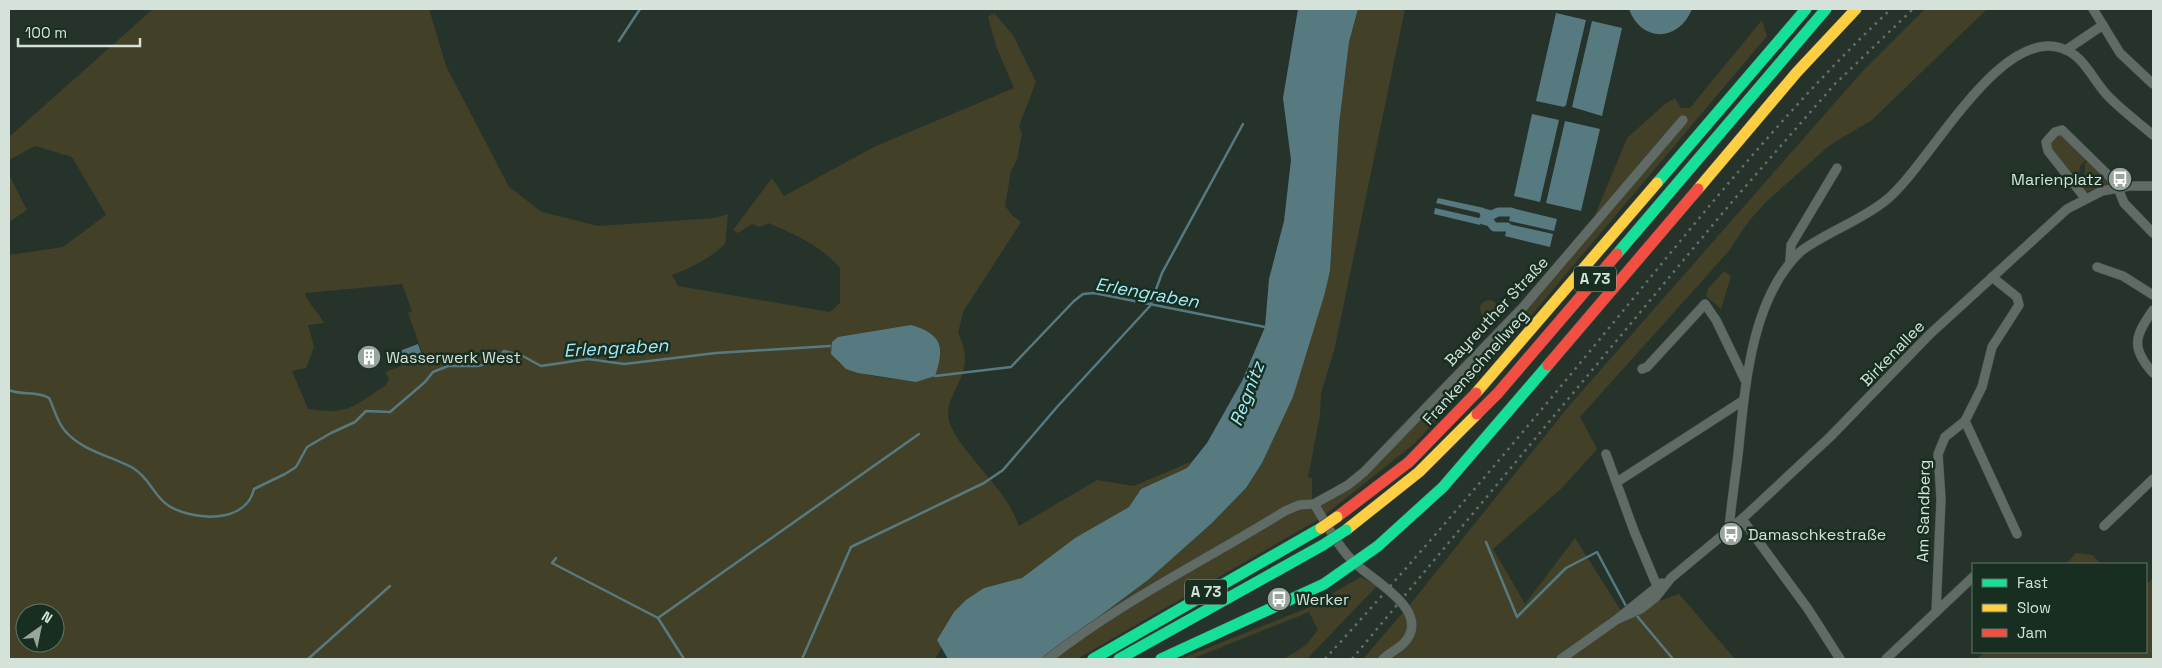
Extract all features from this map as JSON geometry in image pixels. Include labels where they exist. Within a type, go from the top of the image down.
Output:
[{"type":"main road","name":"Frankenschnellweg","points":[[1093,659],[1321,528],[1409,462],[1487,382],[1806,9]]},
{"type":"main road","name":"Frankenschnellweg","points":[[1119,659],[1323,545],[1346,530],[1419,472],[1498,393],[1826,9]]},
{"type":"main road","points":[[1161,659],[1300,596],[1355,564],[1394,535],[1439,492],[1797,72],[1856,9]]},
{"type":"street","points":[[2093,9],[2120,53],[2153,84]]},
{"type":"street","points":[[2066,50],[2103,25]]},
{"type":"street","points":[[1729,530],[1745,381],[1756,337],[1768,302],[1779,276],[1790,261],[1810,244],[1872,210],[1896,191],[1911,176],[1969,99],[2000,68],[2036,48],[2049,46],[2066,50],[2084,64],[2111,99],[2153,135]]},
{"type":"street","name":"Bayreuther Straße","points":[[1314,504],[1359,476],[1500,332],[1682,120]]},
{"type":"street","points":[[2085,198],[2048,151],[2046,142],[2055,132],[2062,130],[2069,136],[2118,188],[2124,203],[2153,233]]},
{"type":"street","points":[[1790,261],[1791,245],[1837,168]]},
{"type":"street","name":"Birkenallee","points":[[1616,620],[1646,607],[1671,578],[1742,519],[1849,419],[1930,334],[2066,209],[2102,191],[2153,186]]},
{"type":"street","points":[[2097,266],[2123,276],[2153,295]]},
{"type":"street","name":"Am Sandberg","points":[[1936,612],[1941,499],[1938,454],[1945,437],[1965,422],[1982,387],[1992,347],[2019,305],[2017,297],[1992,277]]},
{"type":"street","points":[[1642,369],[1647,367],[1705,304],[1716,320],[1745,381]]},
{"type":"street","points":[[2152,314],[2138,332],[2136,341],[2146,364],[2153,373]]},
{"type":"street","points":[[1617,482],[1744,400]]},
{"type":"street","points":[[1965,422],[2017,534]]},
{"type":"street","points":[[1606,454],[1657,586]]},
{"type":"street","points":[[2104,526],[2153,479]]},
{"type":"street","points":[[1048,659],[1081,633],[1131,601],[1285,511],[1299,505],[1314,504],[1355,564],[1400,600],[1407,609],[1411,620],[1410,632],[1407,638],[1383,659]]},
{"type":"street","points":[[1742,519],[1808,609],[1840,659]]},
{"type":"street","name":"Birkenallee","points":[[1616,620],[1657,586],[1671,578]]},
{"type":"street","points":[[1886,659],[1972,578]]},
{"type":"street","points":[[1561,659],[1616,620]]},
{"type":"shaded area","points":[[153,9],[429,9],[446,66],[509,187],[542,212],[598,226],[715,218],[728,214],[725,244],[700,262],[672,275],[678,286],[830,312],[840,303],[840,268],[825,253],[798,236],[768,223],[760,227],[752,224],[738,233],[733,230],[772,178],[784,196],[874,147],[1014,88],[996,46],[988,17],[994,13],[1013,35],[1036,82],[1019,126],[1022,134],[1017,159],[1011,171],[1005,206],[1021,222],[963,312],[958,333],[964,348],[965,360],[963,372],[948,411],[949,421],[958,439],[1007,502],[1019,526],[1097,480],[1134,486],[1190,462],[1187,468],[1141,489],[1129,507],[1075,538],[1022,578],[984,588],[938,640],[942,647],[935,659],[9,659],[9,255],[63,247],[106,215],[72,157],[35,146],[9,160],[9,137]],"holes":[[[402,284],[412,311],[408,313],[424,358],[385,372],[389,379],[386,385],[350,408],[333,411],[308,409],[292,371],[306,368],[314,347],[308,325],[324,323],[305,293]],[[835,360],[916,382],[863,374]]]},
{"type":"shaded area","points":[[1358,9],[1405,9],[1334,351],[1321,393],[1320,415],[1308,477],[1312,478],[1312,499],[1353,478],[1515,312],[1591,225],[1627,138],[1665,104],[1675,98],[1681,108],[1690,108],[1762,20],[1767,36],[1502,350],[1415,443],[1321,518],[1077,659],[1042,659],[1148,580],[1212,523],[1246,488],[1262,463],[1293,397],[1330,271],[1339,125],[1349,42]]},
{"type":"shaded area","points":[[1925,9],[1987,9],[1872,120],[1830,145],[1766,202],[1749,221],[1728,252],[1580,417],[1597,449],[1563,487],[1493,549],[1525,604],[1575,538],[1623,614],[1679,594],[1735,659],[1363,659],[1412,602],[1569,406],[1860,74]]},
{"type":"shaded area","points":[[2058,135],[2062,135],[2088,158],[2080,166],[2078,185],[2052,153],[2050,142]]},
{"type":"shaded area","points":[[2088,161],[2110,182],[2110,185],[2085,192],[2079,187],[2085,173],[2085,163]]},
{"type":"shaded area","points":[[9,175],[27,210],[9,222]]},
{"type":"shaded area","points":[[1724,271],[1731,276],[1721,309],[1706,296],[1708,289]]},
{"type":"shaded area","points":[[1489,300],[1495,303],[1498,309],[1495,315],[1489,318],[1483,315],[1480,309],[1483,303]]},
{"type":"shaded area","points":[[2076,553],[2092,555],[2100,563],[2067,563]]},
{"type":"shaded area","points":[[1361,577],[1377,586],[1307,659],[1284,659],[1306,645],[1318,630],[1309,612],[1192,659],[1180,659],[1305,609]]},
{"type":"shaded area","points":[[2153,578],[2153,659],[1977,659],[1983,653],[2147,653],[2147,584]]},
{"type":"water","name":"Regnitz","points":[[1298,9],[1358,9],[1349,42],[1339,125],[1330,271],[1293,397],[1262,463],[1246,488],[1212,523],[1148,580],[1042,659],[948,659],[937,640],[954,612],[966,600],[984,588],[1022,578],[1075,538],[1129,507],[1141,489],[1187,468],[1207,443],[1242,381],[1265,327],[1269,279],[1284,221],[1291,160],[1283,98]]},
{"type":"water","points":[[1629,9],[1692,9],[1686,20],[1678,28],[1660,34],[1651,33],[1642,28]]},
{"type":"water","points":[[1556,13],[1586,20],[1564,107],[1536,101]]},
{"type":"water","points":[[1592,21],[1622,28],[1602,116],[1572,107]]},
{"type":"water","points":[[1532,114],[1559,120],[1540,202],[1514,196]]},
{"type":"water","points":[[1565,121],[1600,129],[1581,211],[1546,203]]},
{"type":"water","points":[[1438,198],[1484,208],[1484,214],[1436,203]]},
{"type":"water","points":[[1435,208],[1483,219],[1480,225],[1434,214]]},
{"type":"water","points":[[1512,208],[1557,219],[1554,231],[1509,221]]},
{"type":"water","points":[[1508,224],[1553,234],[1550,247],[1505,236]]},
{"type":"water","points":[[911,325],[935,337],[938,343],[940,357],[935,376],[916,382],[858,373],[846,369],[831,354],[832,342],[838,337]]},
{"type":"water","points":[[418,344],[423,358],[402,366],[397,352]]},
{"type":"waterway","points":[[619,41],[640,9]]},
{"type":"waterway","points":[[802,659],[851,547],[984,483],[1003,470],[1057,407],[1150,306],[1162,273],[1243,124]]},
{"type":"waterway","points":[[1484,213],[1492,215],[1498,212],[1511,212]]},
{"type":"waterway","points":[[1483,220],[1490,222],[1494,227],[1507,227]]},
{"type":"waterway","name":"Erlengraben","points":[[935,376],[1011,367],[1083,294],[1094,293],[1265,327]]},
{"type":"waterway","name":"Erlengraben","points":[[9,390],[19,393],[39,394],[49,398],[60,425],[73,439],[89,449],[139,472],[159,498],[169,506],[192,515],[218,516],[230,514],[241,509],[249,500],[254,489],[296,467],[307,447],[355,422],[366,411],[390,412],[425,382],[433,372],[448,366],[477,366],[491,363],[504,351],[521,355],[541,366],[588,359],[624,364],[716,353],[830,346]]},
{"type":"waterway","points":[[658,618],[919,434]]},
{"type":"waterway","points":[[1486,542],[1517,617],[1566,568],[1597,552],[1626,606]]},
{"type":"waterway","points":[[556,558],[552,563],[658,618],[684,659]]},
{"type":"waterway","points":[[308,659],[390,586]]},
{"type":"waterway","points":[[1637,616],[1673,659]]},
{"type":"railway","points":[[1325,659],[1474,490],[1750,158],[1818,82],[1891,9]]},
{"type":"railway","points":[[1352,659],[1731,203],[1834,85],[1913,9]]},
{"type":"traffic: fast","points":[[1657,183],[1806,9]]},
{"type":"traffic: fast","points":[[1617,254],[1826,9]]},
{"type":"traffic: fast","points":[[1161,659],[1324,584],[1378,546],[1443,487],[1548,365]]},
{"type":"traffic: fast","points":[[1093,659],[1321,528]]},
{"type":"traffic: fast","points":[[1323,545],[1346,530]]},
{"type":"traffic: fast","points":[[1119,659],[1323,545]]},
{"type":"traffic: slow","points":[[1698,189],[1797,72],[1856,9]]},
{"type":"traffic: slow","points":[[1476,393],[1657,183]]},
{"type":"traffic: slow","points":[[1346,530],[1419,472],[1477,414]]},
{"type":"traffic: slow","points":[[1321,528],[1337,517]]},
{"type":"traffic: jam","points":[[1548,365],[1698,189]]},
{"type":"traffic: jam","points":[[1477,414],[1498,393],[1617,254]]},
{"type":"traffic: jam","points":[[1337,517],[1409,462],[1476,393]]},
{"type":"place","name":"Marienplatz","points":[[2120,179]]},
{"type":"place","name":"Wasserwerk West","points":[[369,357]]},
{"type":"place","name":"Damaschkestraße","points":[[1731,534]]},
{"type":"place","name":"Werker","points":[[1279,599]]}]
